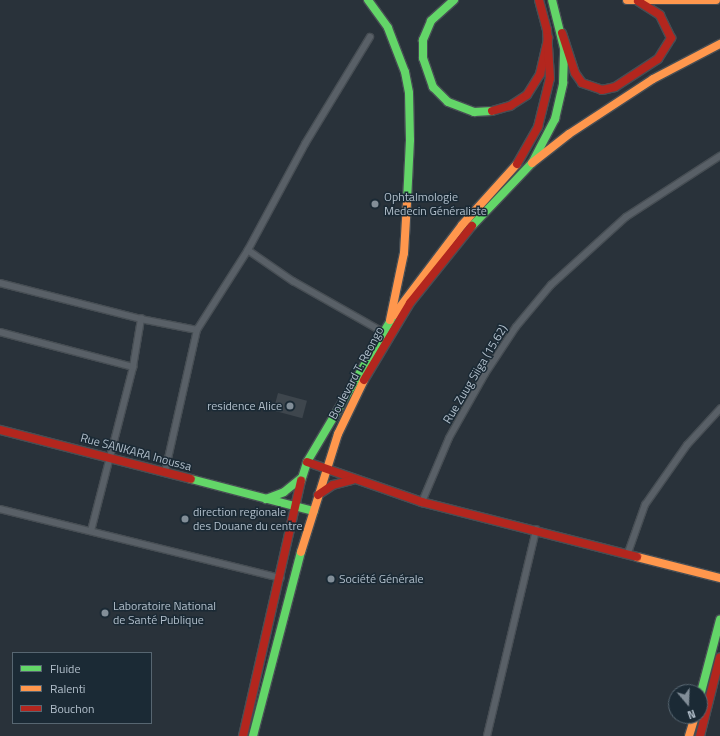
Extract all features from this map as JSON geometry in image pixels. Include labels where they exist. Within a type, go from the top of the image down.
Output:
[{"type":"main road","points":[[368,0],[388,28],[406,72],[409,93],[410,140],[404,253],[390,320]]},
{"type":"main road","points":[[454,0],[432,21],[423,40],[423,58],[433,87],[448,102],[460,107],[474,112],[492,112],[510,106],[527,95],[540,74],[548,38]]},
{"type":"main road","name":"Boulevard T. Reongo","points":[[243,736],[281,578],[293,507],[307,462],[390,320],[462,225],[516,166],[531,142],[547,98],[550,78],[548,38],[539,0]]},
{"type":"main road","points":[[552,0],[575,73],[582,83],[602,90],[615,87],[658,59],[671,38],[660,15],[638,1]]},
{"type":"main road","points":[[627,0],[716,0]]},
{"type":"main road","name":"Boulevard T. Reongo","points":[[254,736],[318,495],[350,404],[410,303],[466,232],[532,163],[548,135],[563,83],[562,33]]},
{"type":"main road","points":[[532,163],[569,134],[652,79],[720,44]]},
{"type":"main road","name":"Rue SANKARA Inoussa","points":[[0,430],[165,472],[293,507],[314,511]]},
{"type":"main road","points":[[307,462],[352,480],[422,502],[628,553],[720,578]]},
{"type":"main road","points":[[266,499],[284,492],[301,478]]},
{"type":"main road","points":[[318,495],[333,485],[352,480]]},
{"type":"main road","points":[[703,684],[720,620]]},
{"type":"main road","points":[[700,736],[720,657]]},
{"type":"main road","points":[[690,736],[693,724]]},
{"type":"street","points":[[165,472],[197,330],[248,250],[305,144],[370,37]]},
{"type":"street","name":"Rue Zuug Siiga (15.62)","points":[[422,502],[449,438],[485,374],[516,328],[551,285],[626,217],[720,156]]},
{"type":"street","points":[[248,250],[293,281],[383,332]]},
{"type":"street","points":[[0,283],[141,319],[197,330]]},
{"type":"street","points":[[91,531],[111,458],[133,367],[141,319]]},
{"type":"street","points":[[0,332],[133,367]]},
{"type":"street","points":[[628,553],[645,505],[687,445],[720,409]]},
{"type":"street","points":[[0,509],[281,578]]},
{"type":"street","points":[[487,736],[536,530]]},
{"type":"building","name":"residence Alice","points":[[278,393],[307,401],[302,418],[273,410]]},
{"type":"traffic: fast","points":[[368,0],[388,28],[405,72],[409,93],[410,140],[407,202]]},
{"type":"traffic: fast","points":[[454,0],[431,21],[423,40],[423,58],[433,87],[448,102],[474,112],[492,111]]},
{"type":"traffic: fast","points":[[472,226],[532,163],[555,119],[563,83],[564,48],[552,0]]},
{"type":"traffic: fast","points":[[301,481],[307,462],[394,315]]},
{"type":"traffic: fast","points":[[191,479],[314,511]]},
{"type":"traffic: fast","points":[[266,499],[284,492],[300,479]]},
{"type":"traffic: fast","points":[[253,736],[301,552]]},
{"type":"traffic: fast","points":[[703,684],[720,620]]},
{"type":"traffic: slow","points":[[627,0],[716,0]]},
{"type":"traffic: slow","points":[[532,163],[569,134],[653,79],[720,44]]},
{"type":"traffic: slow","points":[[394,315],[462,225],[517,164]]},
{"type":"traffic: slow","points":[[390,320],[404,253],[407,202]]},
{"type":"traffic: slow","points":[[301,552],[338,434],[364,380]]},
{"type":"traffic: slow","points":[[637,557],[720,578]]},
{"type":"traffic: slow","points":[[689,736],[693,724]]},
{"type":"traffic: jam","points":[[517,164],[538,127],[550,78],[547,30],[539,0]]},
{"type":"traffic: jam","points":[[562,33],[575,73],[582,83],[602,90],[615,87],[658,59],[671,38],[660,15],[638,1]]},
{"type":"traffic: jam","points":[[492,111],[510,106],[527,95],[540,74],[548,38]]},
{"type":"traffic: jam","points":[[364,380],[410,303],[472,226]]},
{"type":"traffic: jam","points":[[0,430],[191,479]]},
{"type":"traffic: jam","points":[[307,462],[422,502],[637,557]]},
{"type":"traffic: jam","points":[[318,495],[333,485],[352,480]]},
{"type":"traffic: jam","points":[[243,736],[301,481]]},
{"type":"traffic: jam","points":[[700,736],[720,657]]},
{"type":"place","name":"Ophtalmologie Medecin Généraliste","points":[[375,204]]},
{"type":"place","name":"residence Alice","points":[[290,406]]},
{"type":"place","name":"direction regionale des Douane du centre","points":[[185,519]]},
{"type":"place","name":"Société Générale","points":[[331,579]]},
{"type":"place","name":"Laboratoire National de Santé Publique","points":[[105,613]]}]
